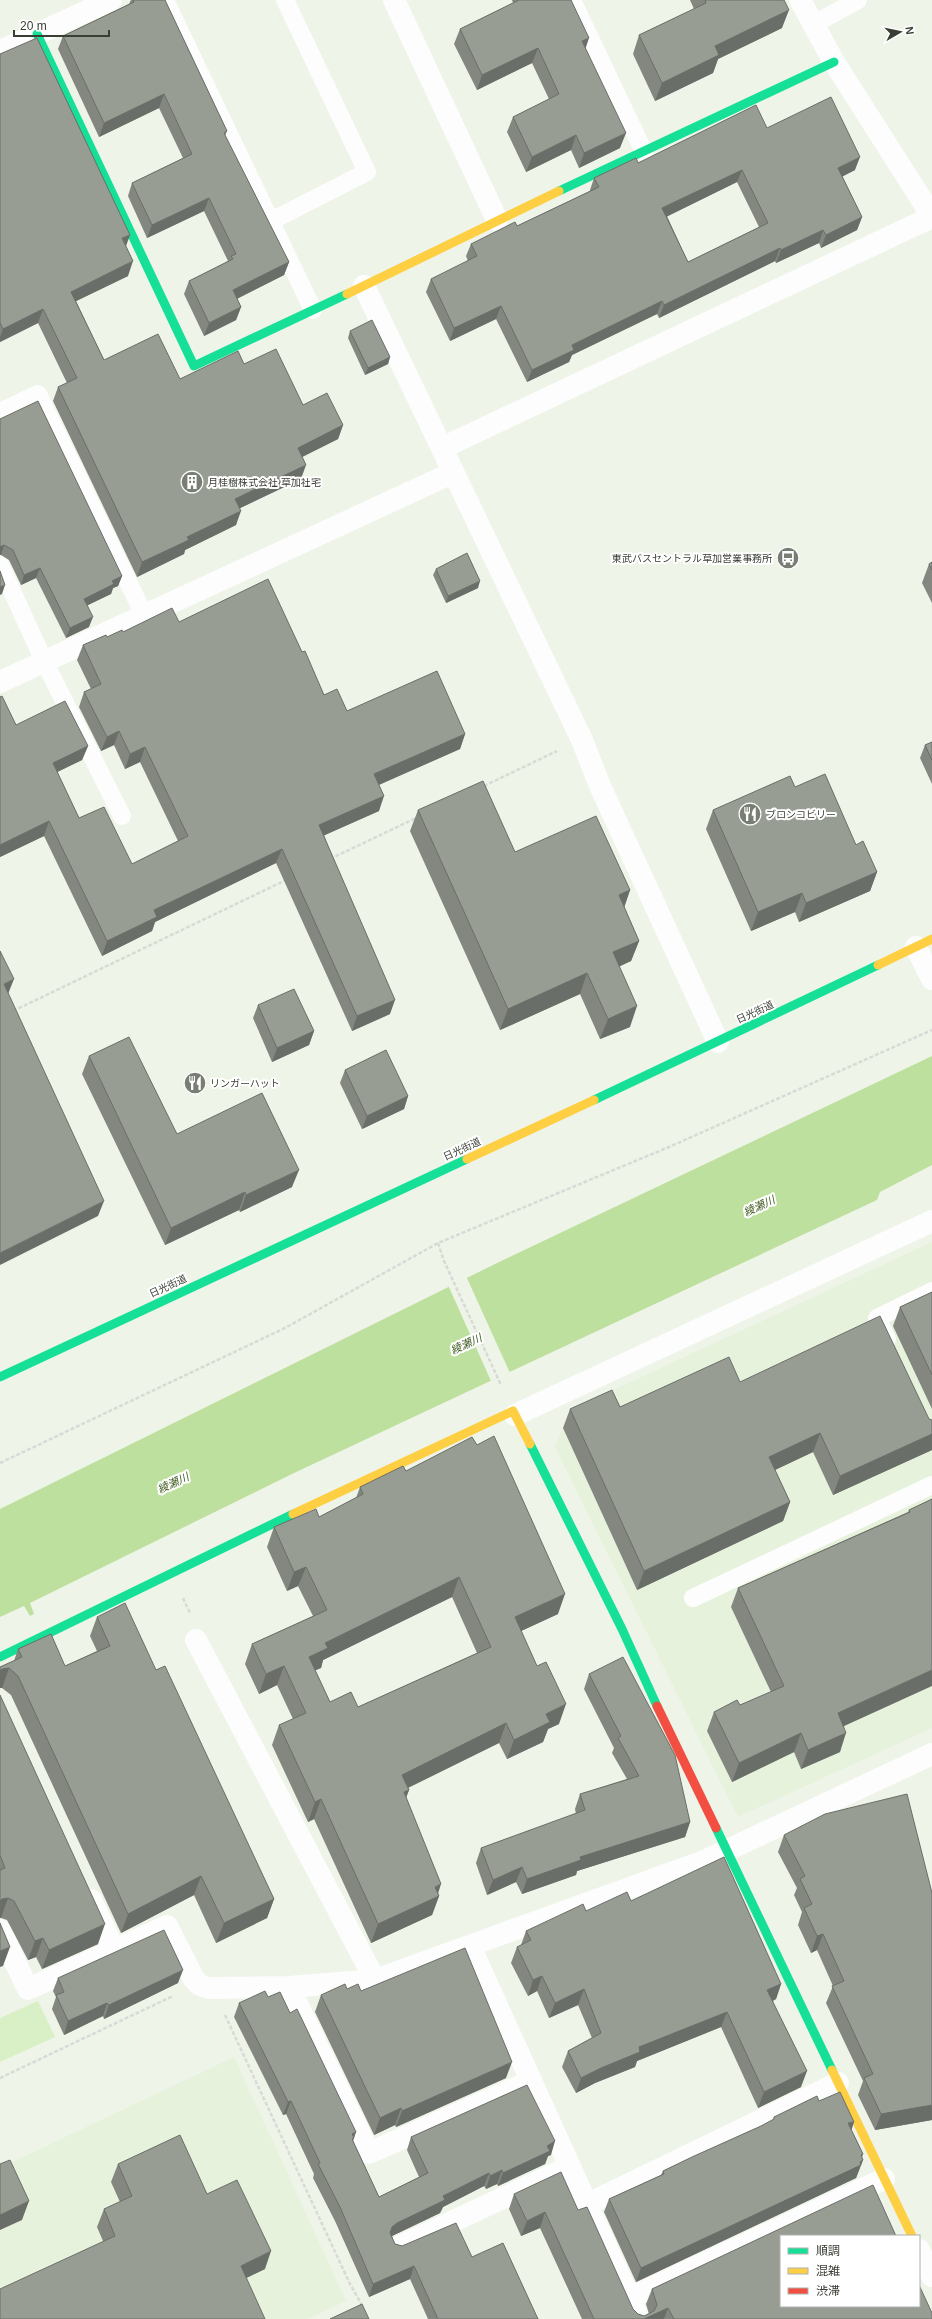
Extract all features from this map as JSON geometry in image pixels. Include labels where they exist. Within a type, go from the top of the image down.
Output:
[{"type":"street","points":[[0,51],[111,0]]},
{"type":"street","points":[[394,0],[497,220]]},
{"type":"street","points":[[442,448],[932,217],[834,62],[800,0]]},
{"type":"street","points":[[37,34],[194,366],[364,286],[497,220],[834,62]]},
{"type":"street","points":[[364,286],[442,448],[452,473],[582,740],[600,786],[718,1042]]},
{"type":"street","points":[[0,682],[452,473]]},
{"type":"street","points":[[924,943],[932,979]]},
{"type":"street","name":"日光街道","points":[[0,1377],[718,1042],[924,943]]},
{"type":"street","points":[[516,1415],[932,1221]]},
{"type":"street","points":[[0,1657],[348,1487],[513,1411],[622,1629],[726,1851],[912,2235]]},
{"type":"street","points":[[196,1640],[375,1980]]},
{"type":"street","points":[[0,1930],[28,1989],[167,1926],[194,1979],[198,1984],[213,1989],[289,1987],[375,1980],[726,1851],[932,1754]]},
{"type":"street","points":[[84,1885],[114,1949]]},
{"type":"street","points":[[470,1946],[586,2205],[639,2319]]},
{"type":"street","points":[[289,1987],[369,2154],[531,2081]]},
{"type":"street","points":[[586,2205],[838,2083]]},
{"type":"street","points":[[398,2247],[569,2167]]},
{"type":"street","points":[[630,2298],[884,2179]]},
{"type":"street","points":[[920,2252],[932,2276]]},
{"type":"lane","points":[[165,0],[313,310]]},
{"type":"lane","points":[[271,221],[367,172],[285,0]]},
{"type":"lane","points":[[572,0],[644,152]]},
{"type":"lane","points":[[814,24],[858,0]]},
{"type":"lane","points":[[0,412],[38,394],[144,615]]},
{"type":"lane","points":[[0,565],[44,661],[122,816]]},
{"type":"lane","points":[[894,1354],[877,1318],[932,1291]]},
{"type":"lane","points":[[693,1598],[932,1485]]},
{"type":"path","points":[[480,788],[558,750]]},
{"type":"path","points":[[329,860],[422,815]]},
{"type":"path","points":[[7,1014],[294,877]]},
{"type":"path","points":[[0,1463],[285,1328],[438,1243],[669,1147],[932,1030]]},
{"type":"path","points":[[438,1243],[444,1262],[502,1387]]},
{"type":"path","points":[[171,1574],[200,1634],[196,1640]]},
{"type":"path","points":[[0,2078],[198,1984]]},
{"type":"path","points":[[356,2308],[362,2305]]},
{"type":"shaded area","points":[[932,1242],[932,1728],[738,1817],[555,1447],[570,1410]]},
{"type":"shaded area","points":[[38,2001],[55,2037],[0,2062],[0,2018]]},
{"type":"shaded area","points":[[234,2057],[346,2301],[308,2319],[0,2319],[0,2168]]},
{"type":"water","name":"綾瀬川","points":[[932,1056],[932,1165],[880,1192],[877,1200],[294,1473],[30,1603],[34,1614],[30,1616],[24,1606],[0,1617],[0,1509],[497,1263]]},
{"type":"pier","points":[[466,1276],[510,1373],[491,1381],[448,1285]]},
{"type":"building","points":[[133,0],[165,0],[227,131],[224,133],[289,262],[233,290],[241,307],[209,323],[189,281],[233,259],[231,256],[236,254],[209,198],[152,225],[132,183],[192,154],[164,94],[104,123],[63,36],[134,2]]},
{"type":"building","points":[[519,0],[571,0],[589,38],[582,41],[626,133],[584,153],[576,135],[532,157],[513,117],[559,94],[538,48],[482,75],[460,29]]},
{"type":"building","points":[[705,0],[784,0],[789,10],[715,46],[719,55],[662,83],[639,35],[706,3]]},
{"type":"building","points":[[37,38],[130,235],[122,238],[133,261],[71,292],[104,360],[158,334],[180,379],[238,351],[244,364],[276,349],[303,405],[327,393],[343,425],[298,448],[306,465],[235,499],[241,511],[187,537],[189,540],[142,562],[58,387],[77,378],[43,309],[3,329],[0,323],[0,54]]},
{"type":"building","points":[[831,97],[860,157],[838,168],[862,217],[826,235],[823,230],[781,250],[780,248],[664,305],[662,301],[572,345],[574,350],[532,370],[501,306],[454,328],[431,279],[477,256],[471,244],[515,222],[517,226],[599,187],[594,178],[636,158],[638,163],[756,105],[767,128]],"holes":[[[742,170],[768,223],[688,262],[662,208]]]},
{"type":"building","points":[[372,320],[390,357],[368,368],[350,331]]},
{"type":"building","points":[[38,401],[122,576],[112,581],[114,584],[84,599],[93,617],[70,628],[40,568],[24,575],[13,550],[4,545],[0,547],[0,419]]},
{"type":"building","points":[[467,553],[480,581],[448,596],[436,569]]},
{"type":"building","points":[[932,562],[932,570],[929,564]]},
{"type":"building","points":[[0,571],[5,585],[0,587]]},
{"type":"building","points":[[268,579],[302,652],[305,651],[324,695],[337,689],[347,711],[437,671],[465,734],[374,774],[384,796],[319,825],[395,1000],[357,1016],[282,849],[154,910],[157,917],[107,941],[49,821],[0,845],[0,697],[2,696],[16,725],[65,701],[88,746],[53,763],[79,818],[104,807],[132,864],[188,836],[145,747],[130,754],[119,731],[107,737],[84,692],[101,684],[83,645],[106,635],[107,637],[122,630],[123,632],[172,608],[179,622]]},
{"type":"building","points":[[932,742],[932,760],[925,745]]},
{"type":"building","points":[[825,774],[856,845],[863,841],[877,872],[806,903],[802,893],[758,912],[713,810],[790,776],[795,787]]},
{"type":"building","points":[[483,781],[515,852],[596,816],[630,890],[619,895],[639,941],[613,952],[637,1006],[608,1019],[587,973],[508,1009],[418,810]]},
{"type":"building","points":[[0,951],[14,979],[4,984],[104,1201],[0,1253]]},
{"type":"building","points":[[294,989],[314,1031],[277,1048],[258,1005]]},
{"type":"building","points":[[129,1037],[177,1134],[262,1093],[299,1170],[246,1195],[245,1192],[171,1228],[89,1056]]},
{"type":"building","points":[[386,1050],[408,1096],[367,1116],[345,1070]]},
{"type":"building","points":[[932,1292],[932,1375],[900,1307]]},
{"type":"building","points":[[880,1316],[929,1419],[932,1420],[932,1434],[840,1476],[820,1433],[769,1457],[790,1502],[644,1571],[570,1409],[612,1390],[620,1407],[729,1357],[740,1382]]},
{"type":"building","points":[[494,1436],[565,1594],[515,1617],[537,1666],[546,1662],[566,1704],[546,1714],[550,1722],[514,1740],[506,1723],[402,1775],[409,1790],[404,1792],[441,1884],[435,1887],[439,1896],[378,1924],[321,1799],[315,1802],[279,1725],[306,1713],[284,1666],[266,1674],[252,1644],[327,1610],[306,1567],[294,1572],[274,1527],[316,1509],[319,1517],[363,1494],[360,1487],[403,1466],[406,1471],[472,1437],[477,1445]],"holes":[[[459,1577],[491,1647],[358,1707],[351,1692],[330,1702],[309,1657],[328,1648],[325,1643]]]},
{"type":"building","points":[[932,1499],[932,1670],[838,1713],[846,1733],[808,1750],[801,1733],[739,1763],[714,1712],[737,1700],[740,1705],[784,1686],[738,1588],[910,1512],[909,1510]]},
{"type":"building","points":[[125,1603],[156,1670],[165,1666],[274,1899],[224,1923],[201,1876],[128,1914],[18,1676],[9,1668],[2,1669],[0,1671],[0,1667],[22,1657],[18,1649],[51,1634],[65,1666],[110,1646],[97,1617]]},
{"type":"building","points":[[623,1657],[675,1755],[690,1822],[580,1857],[581,1860],[527,1879],[522,1867],[493,1880],[481,1848],[585,1810],[580,1794],[639,1776],[618,1738],[621,1736],[589,1674]]},
{"type":"building","points":[[0,1695],[105,1924],[49,1950],[43,1938],[35,1941],[14,1901],[8,1898],[0,1901],[0,1870],[5,1868],[0,1855]]},
{"type":"building","points":[[907,1794],[932,1893],[932,2105],[881,2114],[864,2078],[873,2074],[832,1986],[844,1981],[823,1934],[817,1936],[804,1908],[812,1904],[800,1879],[805,1876],[784,1835],[825,1814]]},
{"type":"building","points":[[724,1857],[781,1984],[767,1990],[807,2071],[764,2092],[727,2012],[639,2047],[640,2052],[581,2078],[568,2051],[601,2033],[584,1989],[555,2003],[542,1976],[533,1980],[517,1947],[531,1940],[526,1931],[583,1904],[586,1911],[627,1892],[631,1901]]},
{"type":"building","points":[[0,1923],[10,1947],[0,1951]]},
{"type":"building","points":[[164,1930],[183,1970],[109,2005],[107,2003],[68,2021],[56,1995],[64,1992],[58,1978]]},
{"type":"building","points":[[465,1948],[512,2062],[402,2111],[401,2108],[380,2118],[321,1995],[345,1984],[347,1989],[358,1984],[361,1991]]},
{"type":"building","points":[[265,1991],[268,1997],[280,1992],[290,2013],[297,2009],[356,2132],[352,2134],[354,2138],[352,2139],[379,2197],[428,2173],[411,2137],[527,2085],[555,2141],[547,2146],[550,2151],[503,2173],[502,2170],[490,2176],[489,2173],[443,2196],[445,2200],[397,2223],[392,2227],[390,2233],[395,2244],[402,2246],[456,2223],[472,2257],[503,2243],[538,2319],[438,2319],[414,2266],[373,2284],[340,2207],[318,2164],[320,2163],[291,2101],[288,2102],[239,2003]]},
{"type":"building","points":[[840,2092],[854,2122],[848,2123],[863,2154],[861,2155],[863,2160],[860,2162],[861,2165],[641,2268],[609,2199],[664,2174],[663,2171],[692,2157],[761,2126],[774,2119],[774,2117],[817,2096],[819,2101]]},
{"type":"building","points":[[180,2135],[207,2194],[237,2180],[271,2251],[241,2266],[265,2319],[0,2319],[0,2289],[115,2236],[104,2209],[132,2196],[118,2164]]},
{"type":"building","points":[[10,2160],[29,2201],[0,2215],[0,2164]]},
{"type":"building","points":[[561,2172],[578,2210],[587,2207],[633,2309],[638,2314],[644,2316],[654,2311],[657,2305],[652,2289],[873,2185],[896,2235],[780,2235],[780,2307],[920,2307],[920,2287],[932,2313],[932,2319],[674,2319],[668,2308],[644,2319],[594,2319],[545,2212],[527,2221],[514,2194]]},
{"type":"building","points":[[362,2304],[369,2319],[330,2319]]},
{"type":"traffic: fast","points":[[37,34],[194,366],[347,294]]},
{"type":"traffic: fast","points":[[559,191],[834,62]]},
{"type":"traffic: fast","points":[[594,1100],[878,965]]},
{"type":"traffic: fast","points":[[0,1377],[467,1159]]},
{"type":"traffic: fast","points":[[530,1444],[622,1629],[657,1706]]},
{"type":"traffic: fast","points":[[0,1657],[293,1514]]},
{"type":"traffic: fast","points":[[716,1828],[832,2070]]},
{"type":"traffic: slow","points":[[347,294],[559,191]]},
{"type":"traffic: slow","points":[[878,965],[932,939]]},
{"type":"traffic: slow","points":[[467,1159],[594,1100]]},
{"type":"traffic: slow","points":[[293,1514],[513,1411],[530,1444]]},
{"type":"traffic: slow","points":[[832,2070],[912,2235]]},
{"type":"traffic: jam","points":[[657,1706],[716,1828]]},
{"type":"place","name":"月桂樹株式会社 草加社宅","points":[[192,482]]},
{"type":"place","name":"東武バスセントラル草加営業事務所","points":[[788,558]]},
{"type":"place","name":"ブロンコビリー","points":[[750,814]]},
{"type":"place","name":"リンガーハット","points":[[195,1083]]}]
